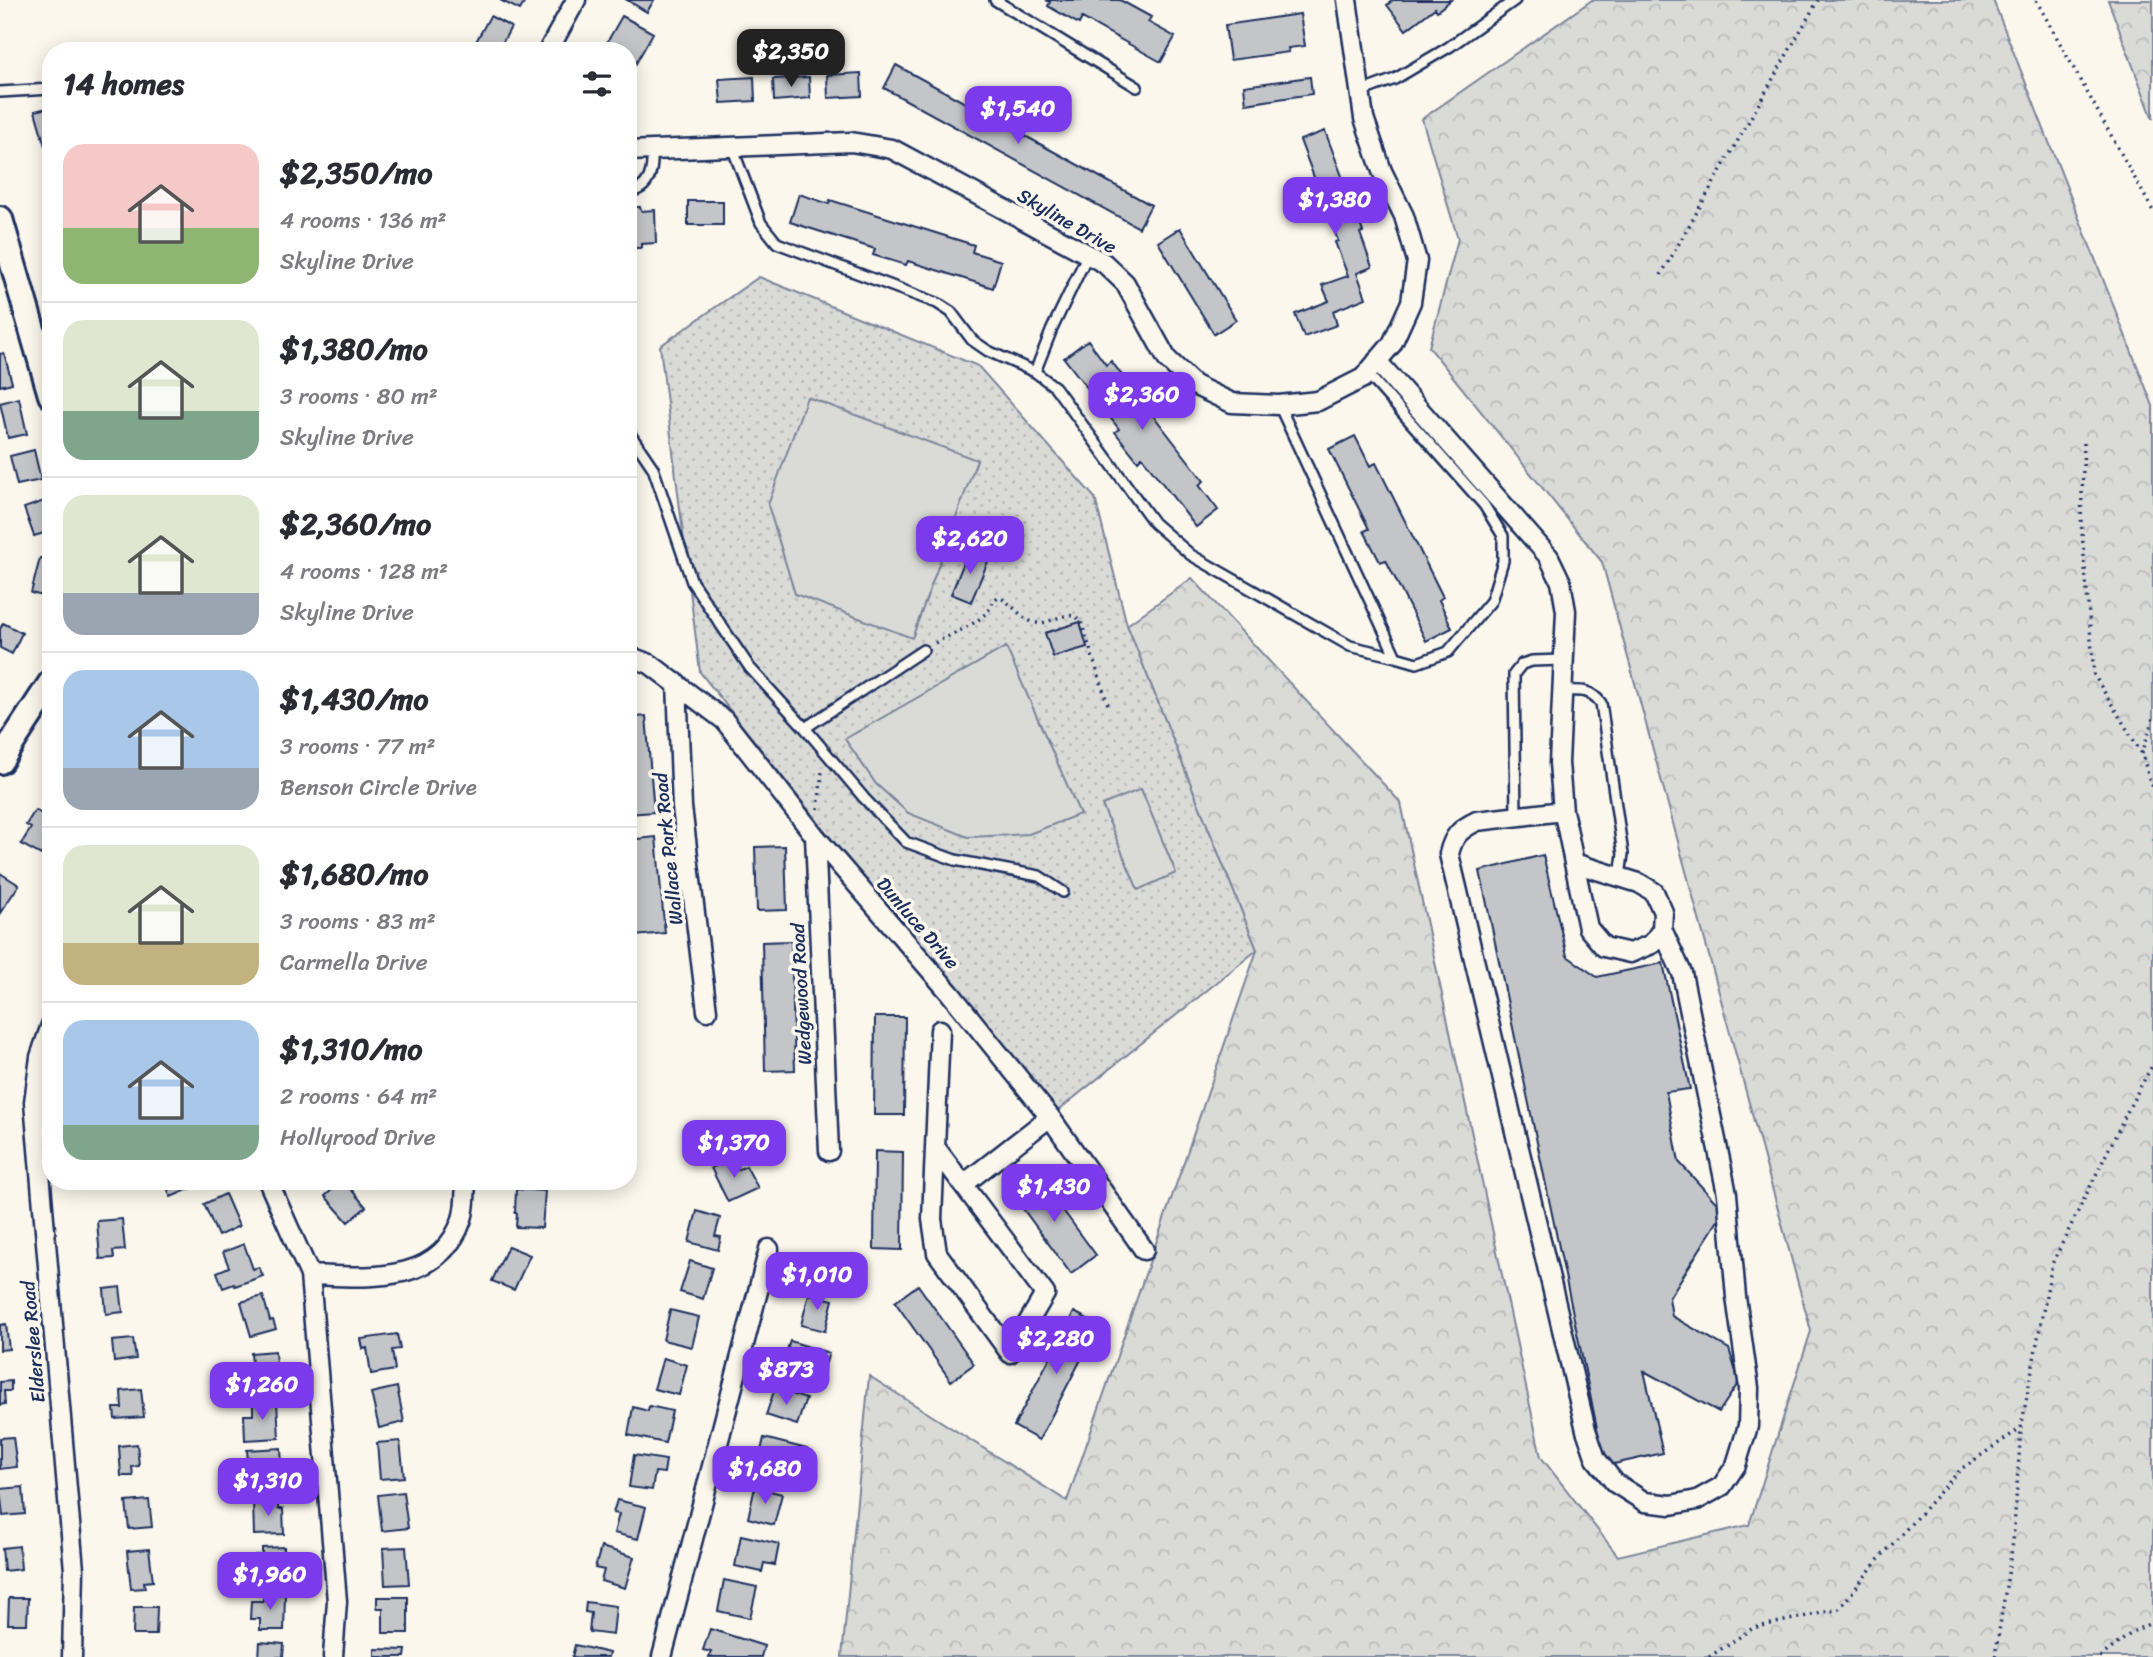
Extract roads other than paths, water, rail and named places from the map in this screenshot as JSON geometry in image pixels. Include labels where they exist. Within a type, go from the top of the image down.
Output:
[{"type":"street","points":[[553,42],[576,0]]},
{"type":"street","name":"Skyline Drive","points":[[637,151],[851,142],[892,149],[1104,263],[1125,283],[1167,359],[1194,385],[1232,403],[1279,405],[1318,401],[1363,378],[1392,344],[1411,302],[1417,261],[1404,216],[1382,170],[1364,118],[1347,0]]},
{"type":"street","points":[[0,219],[42,364]]},
{"type":"street","points":[[1372,367],[1549,557],[1561,582],[1566,611],[1559,764],[1563,811],[1588,928],[1604,947],[1630,953],[1652,944],[1662,929]]},
{"type":"street","name":"Dunluce Drive","points":[[637,659],[650,664],[724,720],[815,836],[950,993],[1050,1117],[1144,1250]]},
{"type":"street","name":"Wallace Park Road","points":[[677,683],[682,807],[707,1011]]},
{"type":"street","points":[[0,761],[42,697]]},
{"type":"street","points":[[1563,811],[1477,821],[1465,826],[1453,837],[1449,854],[1586,1430],[1596,1459],[1615,1483],[1645,1502],[1671,1505],[1697,1500],[1723,1486],[1736,1465],[1748,1426],[1749,1388],[1736,1297],[1727,1194],[1682,973],[1662,929],[1662,912],[1654,892],[1639,883],[1574,863]]},
{"type":"street","name":"Wedgewood Road","points":[[815,836],[829,1151]]},
{"type":"street","points":[[935,1147],[1045,1294],[1010,1353],[937,1253],[932,1219],[935,1147],[940,1030]]},
{"type":"street","name":"Elderslee Road","points":[[42,1051],[34,1102],[74,1570],[72,1657]]},
{"type":"street","points":[[964,1184],[1050,1117]]},
{"type":"street","points":[[272,1190],[310,1275],[337,1601],[333,1657]]},
{"type":"street","points":[[310,1275],[370,1277],[414,1270],[438,1258],[453,1240],[463,1217],[465,1190]]},
{"type":"street","points":[[662,1657],[769,1249]]},
{"type":"lane","points":[[995,0],[1137,87]]},
{"type":"lane","points":[[1360,92],[1395,79],[1449,47],[1515,0]]},
{"type":"lane","points":[[0,92],[42,90]]},
{"type":"lane","points":[[732,147],[761,223],[777,243],[937,303],[951,312],[972,340],[988,351],[1035,372],[1055,387],[1154,523],[1191,555],[1350,646],[1417,663],[1448,652],[1491,601],[1503,561],[1503,536],[1484,505],[1372,367]]},
{"type":"lane","points":[[637,191],[648,182],[653,169],[652,150]]},
{"type":"lane","points":[[1035,372],[1052,329],[1088,254]]},
{"type":"lane","points":[[1279,405],[1396,657]]},
{"type":"lane","points":[[637,444],[653,468],[692,582],[750,668],[864,798],[906,842],[955,860],[1039,876],[1063,892]]},
{"type":"lane","points":[[805,728],[923,650]]},
{"type":"lane","points":[[1516,816],[1514,674],[1522,664],[1532,661],[1564,660]]},
{"type":"lane","points":[[1562,691],[1586,691],[1594,694],[1601,703],[1623,854],[1620,877]]}]
